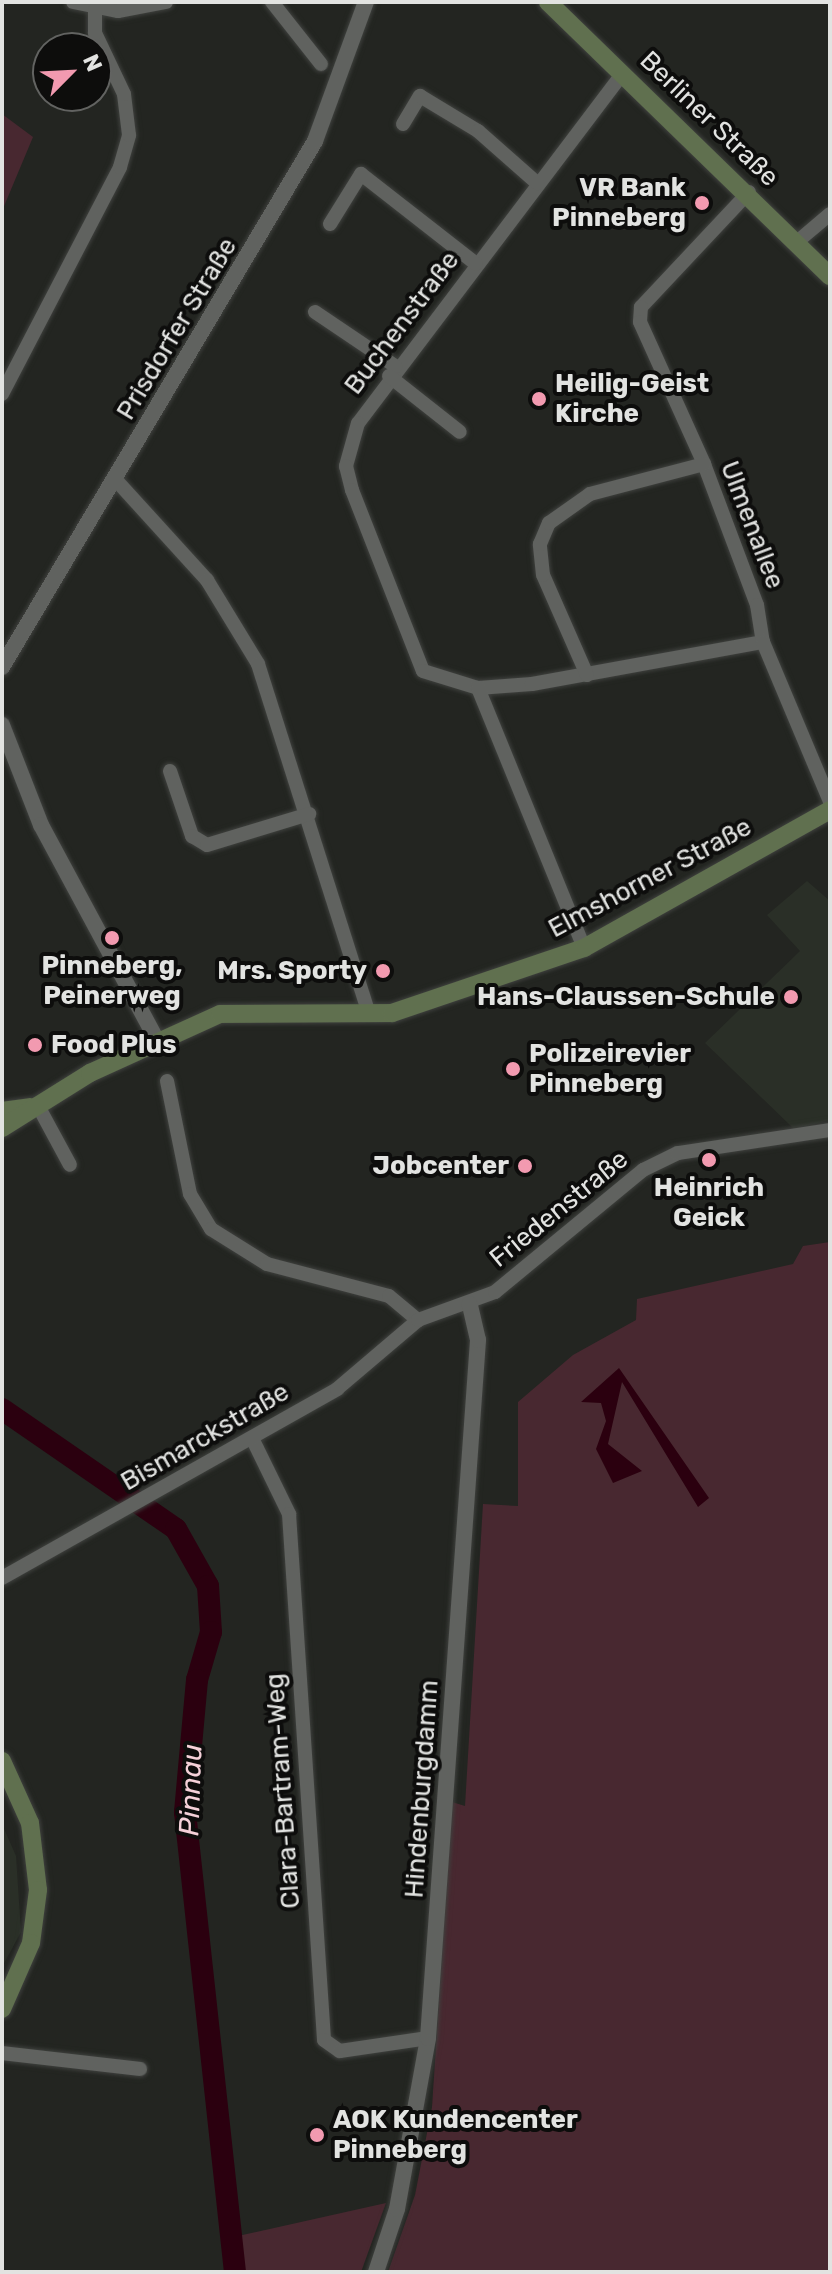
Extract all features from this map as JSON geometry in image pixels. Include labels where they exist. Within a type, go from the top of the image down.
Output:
[{"type":"main road","name":"Berliner Straße","points":[[548,2],[749,192],[830,276]]},
{"type":"main road","name":"Elmshorner Straße","points":[[2,1111],[34,1105],[156,1039],[220,1014],[369,1014],[412,1009],[584,948],[830,810]]},
{"type":"main road","name":"Elmshorner Straße","points":[[2,1128],[24,1119],[34,1105]]},
{"type":"main road","points":[[2,1761],[30,1823],[38,1890],[31,1943],[2,2009]]},
{"type":"street","points":[[73,2],[95,10],[166,2]]},
{"type":"street","points":[[272,2],[321,64]]},
{"type":"street","name":"Prisdorfer Straße","points":[[2,667],[315,141],[366,2]]},
{"type":"street","points":[[2,394],[120,167],[129,135],[124,94],[95,33],[95,10]]},
{"type":"street","name":"Buchenstraße","points":[[478,688],[423,671],[352,490],[348,447],[392,371],[623,73]]},
{"type":"street","points":[[403,124],[420,96],[478,131],[537,183]]},
{"type":"street","points":[[330,224],[361,174],[476,264]]},
{"type":"street","name":"Ulmenallee","points":[[749,192],[641,307],[640,322],[704,464],[757,605],[763,642],[830,801]]},
{"type":"street","points":[[798,241],[830,214]]},
{"type":"street","points":[[315,312],[392,371],[460,432]]},
{"type":"street","points":[[587,675],[543,575],[540,544],[549,523],[590,494],[704,464]]},
{"type":"street","points":[[115,479],[234,618],[258,664],[309,814],[369,1014]]},
{"type":"street","points":[[584,948],[478,688],[587,675],[763,642]]},
{"type":"street","points":[[2,725],[41,825],[156,1039]]},
{"type":"street","points":[[170,771],[192,836],[207,845],[309,814]]},
{"type":"street","points":[[167,1081],[190,1194],[211,1229],[267,1264],[389,1296],[418,1320]]},
{"type":"street","points":[[34,1105],[70,1165]]},
{"type":"street","name":"Friedenstraße","points":[[418,1320],[470,1304],[534,1264],[643,1170],[678,1153],[830,1130]]},
{"type":"street","name":"Hindenburgdamm","points":[[376,2272],[397,2209],[428,2038],[478,1340],[470,1304]]},
{"type":"street","name":"Bismarckstraße","points":[[2,1578],[355,1377],[418,1320]]},
{"type":"street","name":"Clara-Bartram-Weg","points":[[252,1438],[289,1514],[324,2040],[340,2051],[428,2038]]},
{"type":"street","points":[[2,2053],[140,2069]]},
{"type":"shaded area","points":[[2,114],[33,137],[2,211]]},
{"type":"shaded area","name":"Hans-Claussen-Schule","points":[[807,881],[830,901],[830,1120],[794,1129],[705,1043],[800,951],[767,915]]},
{"type":"shaded area","points":[[830,1242],[830,2272],[388,2272],[415,2195],[432,2107],[452,1802],[465,1806],[483,1504],[518,1506],[518,1402],[573,1355],[636,1320],[637,1299],[793,1264],[803,1246]]},
{"type":"shaded area","points":[[619,1368],[709,1498],[698,1507],[622,1382],[608,1444],[642,1471],[613,1483],[596,1449],[606,1421],[601,1403],[581,1402]]},
{"type":"shaded area","points":[[2,1824],[16,1856],[21,1932],[2,1967]]},
{"type":"shaded area","points":[[386,2203],[361,2272],[241,2272],[238,2236]]},
{"type":"waterway","name":"Pinnau","points":[[2,1409],[176,1529],[208,1586],[211,1632],[197,1680],[185,1812],[235,2272]]},
{"type":"place","name":"VR Bank Pinneberg","points":[[702,203]]},
{"type":"place","name":"Heilig-Geist Kirche","points":[[539,399]]},
{"type":"place","name":"Pinneberg, Peinerweg","points":[[112,938]]},
{"type":"place","name":"Mrs. Sporty","points":[[383,971]]},
{"type":"place","name":"Hans-Claussen-Schule","points":[[791,997]]},
{"type":"place","name":"Food Plus","points":[[35,1045]]},
{"type":"place","name":"Polizeirevier Pinneberg","points":[[513,1069]]},
{"type":"place","name":"Heinrich Geick","points":[[709,1160]]},
{"type":"place","name":"Jobcenter","points":[[525,1166]]},
{"type":"place","name":"AOK Kundencenter Pinneberg","points":[[317,2135]]}]
